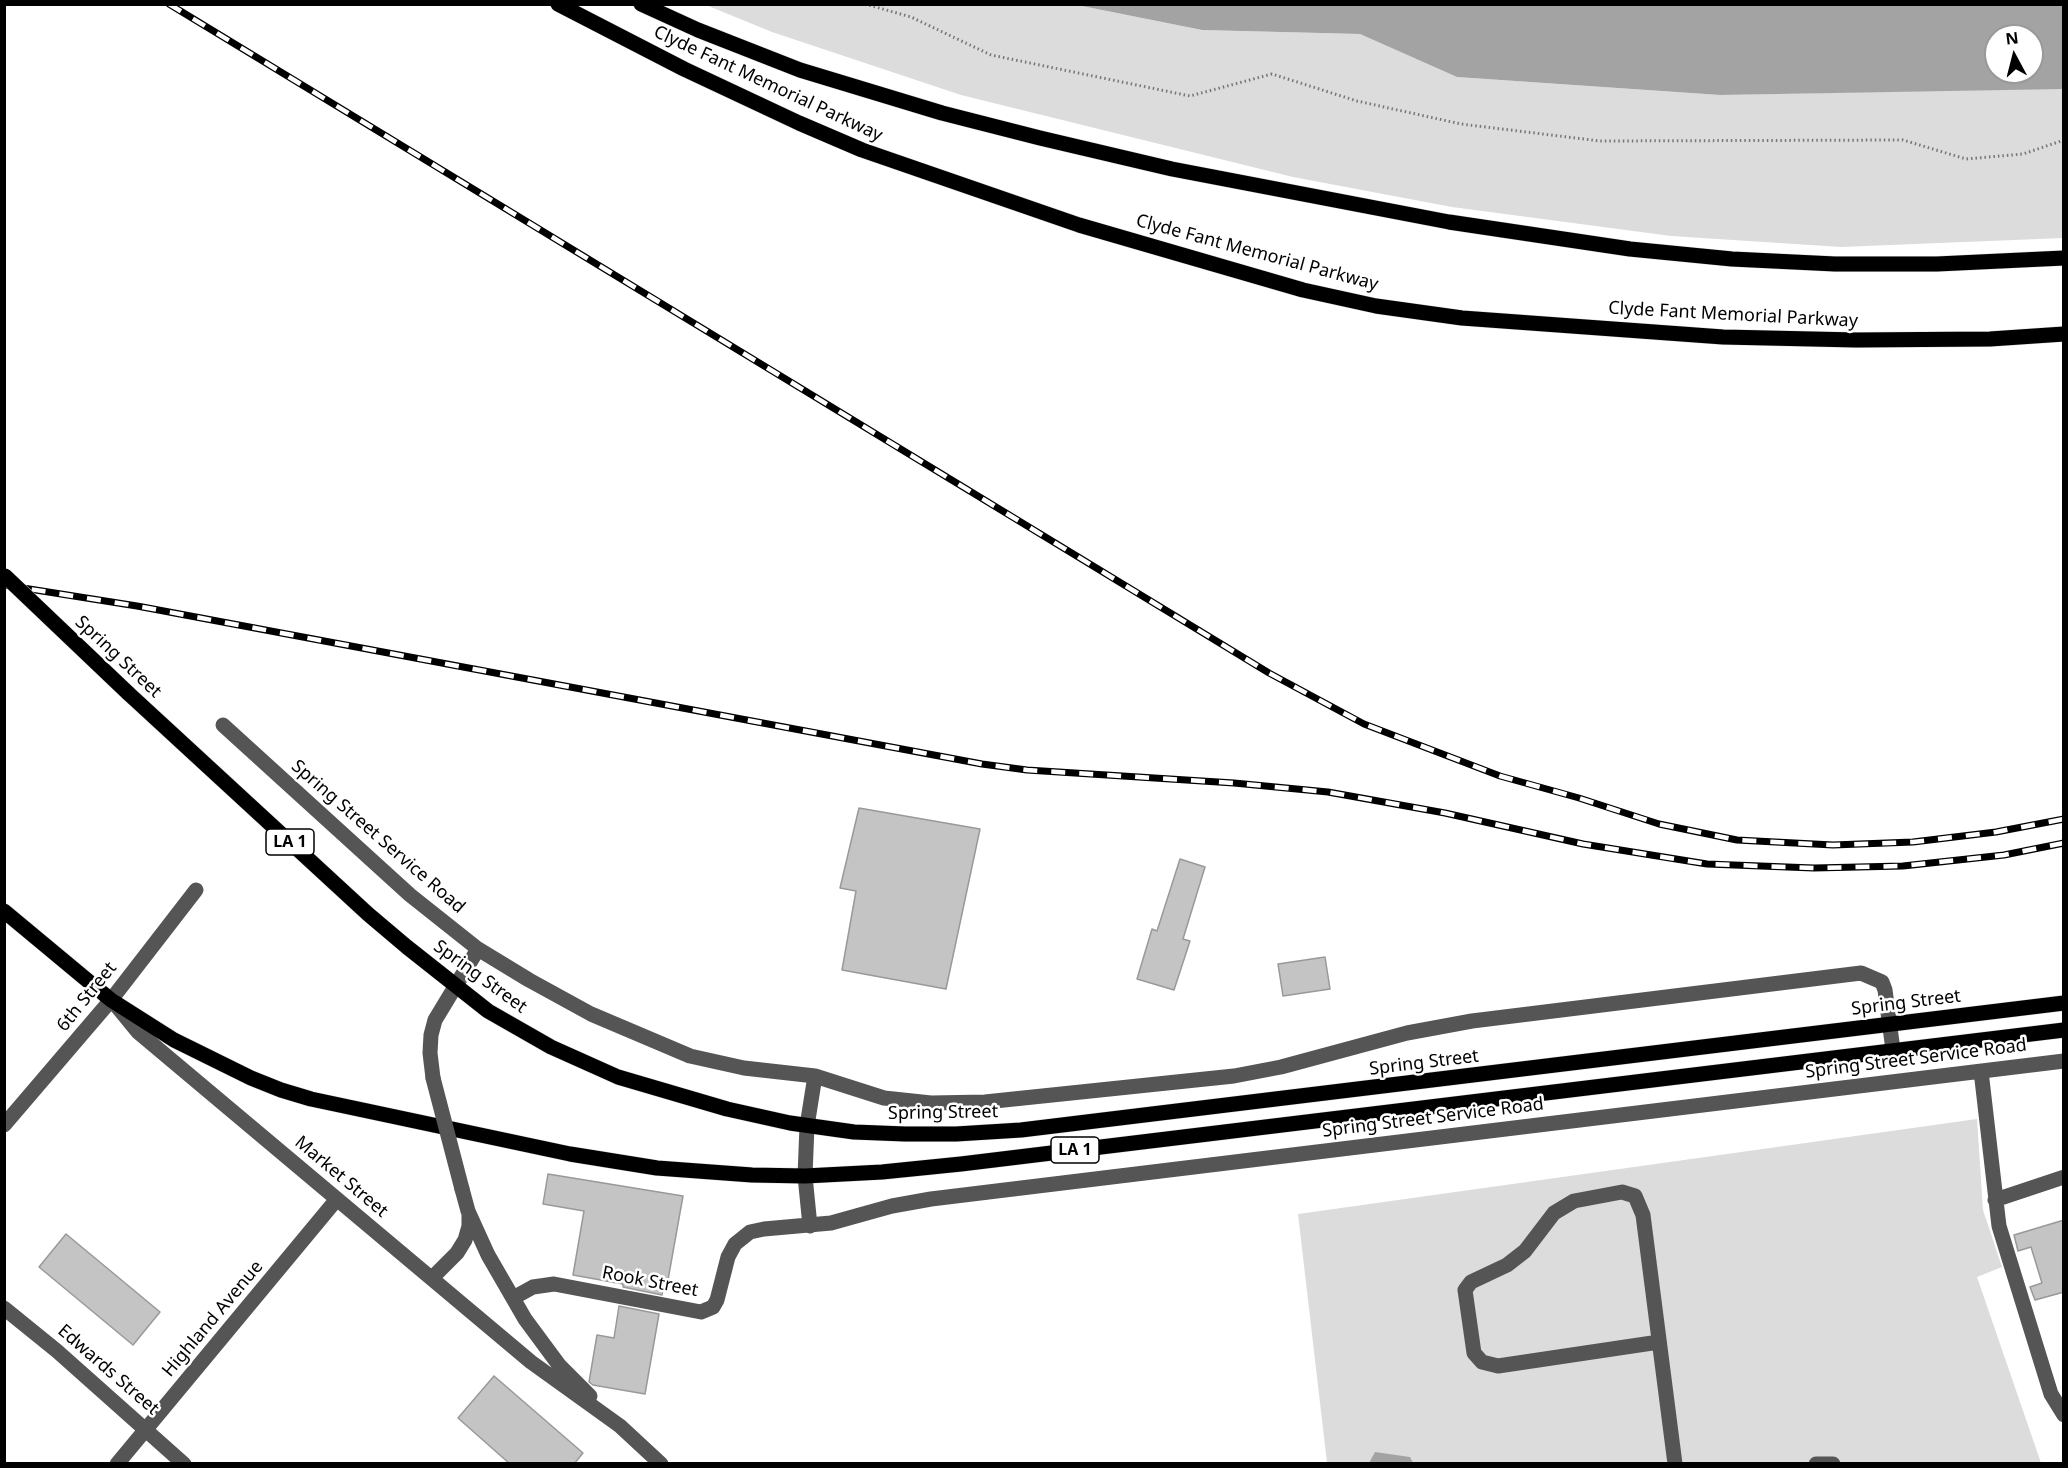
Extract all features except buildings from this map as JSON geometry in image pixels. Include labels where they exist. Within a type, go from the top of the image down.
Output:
[{"type":"main road","name":"Clyde Fant Memorial Parkway","points":[[558,4],[684,69],[819,133],[862,150],[1089,228],[1303,290],[1376,306],[1462,318],[1723,337],[1856,340],[1990,339],[2064,334]]},
{"type":"main road","name":"Clyde Fant Memorial Parkway","points":[[641,4],[698,30],[801,70],[942,113],[1172,169],[1449,222],[1630,249],[1732,259],[1834,264],[1937,264],[2064,258]]},
{"type":"main road","name":"Spring Street","points":[[4,576],[368,914],[489,1011],[584,1063],[618,1077],[727,1109],[807,1126],[854,1132],[905,1134],[1021,1131],[2064,1003]]},
{"type":"main road","name":"Market Street","points":[[4,911],[111,1000]]},
{"type":"main road","name":"LA 1","points":[[111,1000],[174,1040],[222,1065],[311,1099],[613,1162],[657,1168],[752,1175],[805,1176],[882,1172],[961,1164],[2064,1030]]},
{"type":"street","name":"Spring Street Service Road","points":[[223,725],[410,895],[478,949],[529,980],[591,1014],[690,1056],[744,1068],[815,1076],[884,1098],[931,1103],[985,1102],[1234,1076],[1281,1067],[1407,1033],[1472,1021],[1861,973],[1882,982],[1893,1050]]},
{"type":"street","name":"6th Street","points":[[4,1125],[111,1000],[196,890]]},
{"type":"street","points":[[478,949],[435,1020],[430,1053],[433,1078],[468,1210],[488,1256],[535,1334],[560,1365],[620,1426]]},
{"type":"street","name":"Market Street","points":[[111,1000],[138,1032],[531,1362],[620,1426],[661,1464]]},
{"type":"street","name":"Spring Street Service Road","points":[[810,1226],[831,1223],[891,1206],[931,1199],[2064,1061]]},
{"type":"street","points":[[1981,1071],[1999,1226],[2047,1382],[2055,1402],[2064,1415]]},
{"type":"street","points":[[810,1226],[805,1176],[807,1126],[815,1076]]},
{"type":"street","points":[[1995,1200],[2064,1177]]},
{"type":"street","points":[[1659,1342],[1497,1366],[1482,1362],[1473,1353],[1465,1290],[1471,1282],[1507,1265],[1525,1251],[1554,1213],[1575,1201],[1622,1192],[1635,1196],[1643,1215],[1676,1464]]},
{"type":"street","name":"Highland Avenue","points":[[117,1464],[337,1199]]},
{"type":"street","points":[[432,1278],[457,1253],[465,1240],[469,1226],[468,1210]]},
{"type":"street","name":"Rook Street","points":[[513,1298],[533,1287],[554,1284],[701,1312],[709,1310],[717,1300],[728,1257],[742,1237],[750,1232],[764,1229],[810,1226]]},
{"type":"street","name":"Edwards Street","points":[[4,1308],[184,1464]]},
{"type":"street","points":[[1816,1464],[1833,1464]]},
{"type":"path","points":[[864,4],[911,18],[991,55],[1190,96],[1272,74],[1357,101],[1461,124],[1600,141],[1903,140],[1966,159],[2023,154],[2064,140]]},
{"type":"shaded area","points":[[706,5],[1077,5],[1202,30],[1360,34],[1457,77],[1720,95],[2063,88],[2063,238],[1841,247],[1671,236],[1452,207],[1293,177],[961,95],[772,32]]},
{"type":"shaded area","points":[[1077,5],[2063,5],[2063,89],[1720,95],[1457,77],[1360,34],[1202,30]]},
{"type":"shaded area","points":[[1977,1119],[1983,1210],[2002,1267],[1977,1277],[2041,1463],[1327,1463],[1298,1214]]},
{"type":"shaded area","points":[[1375,1452],[1410,1457],[1413,1463],[1369,1463]]},
{"type":"railway","points":[[169,4],[1269,673],[1364,724],[1500,776],[1659,824],[1737,840],[1833,845],[1913,842],[1996,832],[2064,819]]},
{"type":"railway","points":[[4,585],[137,606],[982,764],[1027,770],[1234,783],[1328,792],[1445,813],[1583,844],[1707,864],[1814,868],[1903,866],[2004,855],[2064,843]]}]
